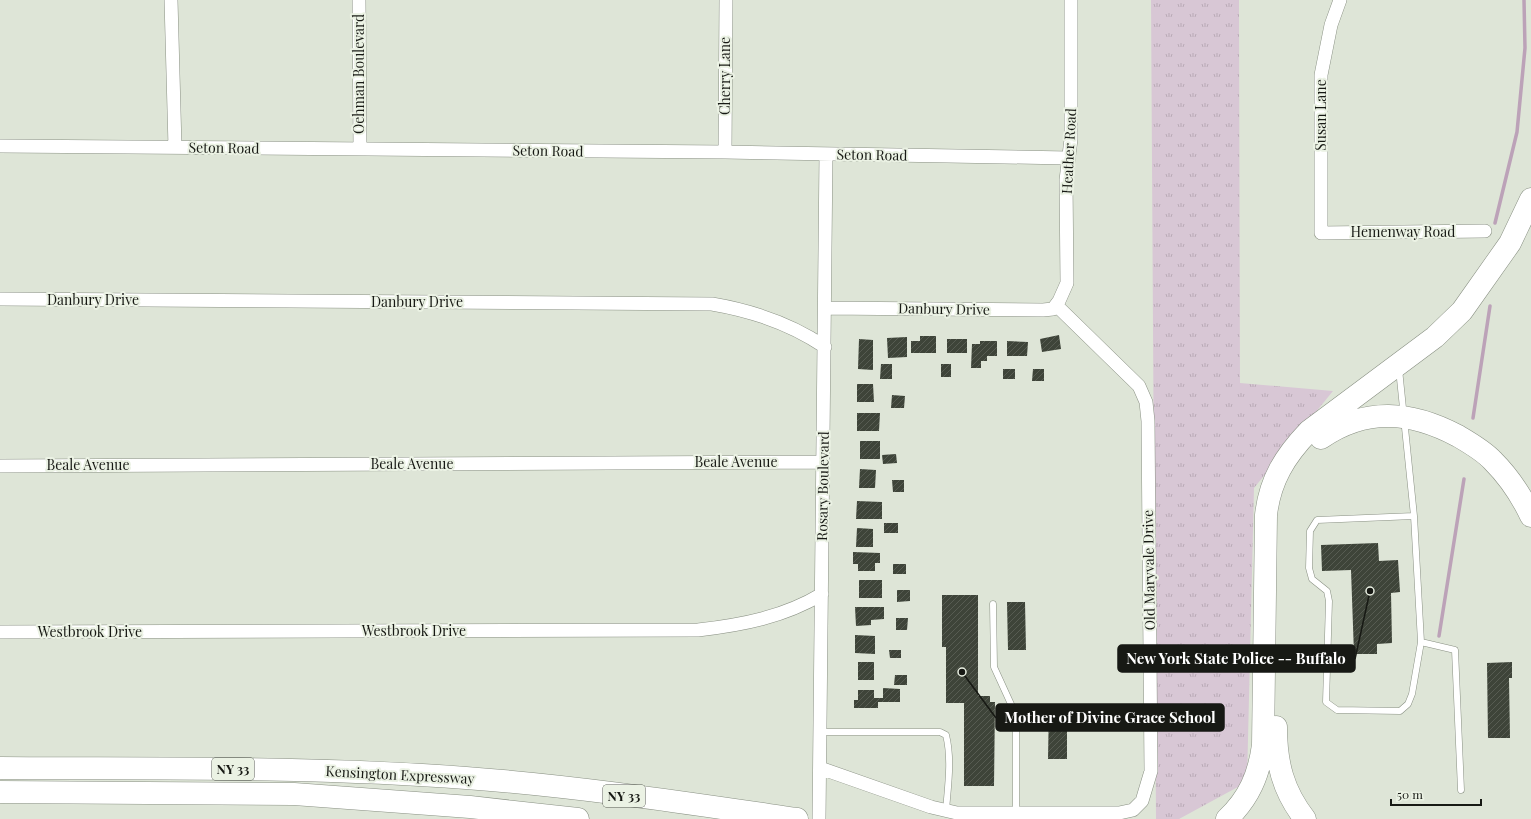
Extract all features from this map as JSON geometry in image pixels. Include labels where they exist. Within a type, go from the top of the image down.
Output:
[{"type":"highway","points":[[1227,819],[1247,796],[1255,782],[1263,745],[1266,515],[1268,499],[1281,464],[1293,447],[1309,431],[1435,338],[1462,311],[1510,243],[1531,199]]},
{"type":"highway","points":[[1305,819],[1290,796],[1277,753],[1275,518],[1279,495],[1284,480],[1302,454],[1315,442],[1333,430],[1351,421],[1372,417],[1404,416],[1422,420],[1447,430],[1469,442],[1492,459],[1510,480],[1531,516]]},
{"type":"highway","name":"Kensington Expressway","points":[[0,768],[304,769],[466,778],[648,798],[789,818]]},
{"type":"highway","name":"Kensington Expressway","points":[[0,792],[302,795],[470,807],[578,819]]},
{"type":"highway","points":[[0,803],[24,792]]},
{"type":"street","points":[[171,0],[175,147]]},
{"type":"street","name":"Oehman Boulevard","points":[[359,0],[360,149]]},
{"type":"street","name":"Cherry Lane","points":[[725,152],[726,0]]},
{"type":"street","name":"Heather Road","points":[[1058,303],[1067,283],[1066,180],[1071,139],[1071,0]]},
{"type":"street","name":"Susan Lane","points":[[1321,233],[1321,75],[1331,25],[1340,0]]},
{"type":"street","name":"Seton Road","points":[[0,146],[725,152],[1068,158]]},
{"type":"street","name":"Rosary Boulevard","points":[[819,819],[826,154]]},
{"type":"street","name":"Hemenway Road","points":[[1321,233],[1485,231]]},
{"type":"street","name":"Danbury Drive","points":[[0,299],[712,304],[763,316],[788,325],[825,347]]},
{"type":"street","name":"Danbury Drive","points":[[825,308],[1043,310],[1054,309],[1058,303]]},
{"type":"street","name":"Old Maryvale Drive","points":[[820,768],[931,807],[957,813],[1119,813],[1133,810],[1142,801],[1151,771],[1148,421],[1146,402],[1139,386],[1058,303]]},
{"type":"street","name":"Beale Avenue","points":[[0,466],[823,462]]},
{"type":"street","name":"Westbrook Drive","points":[[0,632],[698,630],[761,620],[799,607],[822,594]]},
{"type":"lane","points":[[1398,365],[1414,516],[1421,642],[1412,694],[1408,704],[1400,711],[1337,710],[1326,702],[1329,601],[1327,591],[1312,579],[1309,568],[1310,531],[1317,520],[1414,516]]},
{"type":"lane","points":[[994,604],[994,667],[1016,715],[1016,812]]},
{"type":"lane","points":[[1421,642],[1455,650],[1461,790]]},
{"type":"lane","points":[[820,732],[940,732],[946,735],[948,743],[946,810]]},
{"type":"green space","points":[[1151,0],[1239,0],[1240,383],[1333,391],[1254,488],[1247,782],[1179,819],[1156,819]]},
{"type":"building","points":[[1059,335],[1061,349],[1042,352],[1040,339]]},
{"type":"building","points":[[920,336],[936,336],[936,353],[911,353],[911,341],[920,341]]},
{"type":"building","points":[[907,337],[907,357],[888,358],[887,338]]},
{"type":"building","points":[[859,339],[873,340],[873,370],[858,369]]},
{"type":"building","points":[[947,339],[967,339],[967,353],[947,353]]},
{"type":"building","points":[[980,341],[997,341],[997,356],[987,356],[987,361],[981,361],[981,368],[971,368],[972,344],[980,344]]},
{"type":"building","points":[[1007,341],[1028,342],[1027,356],[1007,356]]},
{"type":"building","points":[[881,364],[892,364],[892,379],[880,379]]},
{"type":"building","points":[[941,364],[951,364],[951,377],[941,377]]},
{"type":"building","points":[[1003,369],[1015,369],[1015,379],[1003,379]]},
{"type":"building","points":[[1033,369],[1044,369],[1044,381],[1032,381]]},
{"type":"building","points":[[857,384],[873,384],[874,402],[857,402]]},
{"type":"building","points":[[892,395],[905,396],[904,408],[891,408]]},
{"type":"building","points":[[857,413],[880,413],[879,431],[857,431]]},
{"type":"building","points":[[860,441],[880,441],[880,459],[860,459]]},
{"type":"building","points":[[896,454],[897,463],[883,464],[882,455]]},
{"type":"building","points":[[860,469],[876,470],[875,488],[859,488]]},
{"type":"building","points":[[892,480],[904,480],[904,492],[893,492]]},
{"type":"building","points":[[857,501],[882,502],[882,519],[856,519]]},
{"type":"building","points":[[884,523],[898,523],[898,533],[884,533]]},
{"type":"building","points":[[857,528],[873,529],[873,547],[856,547]]},
{"type":"building","points":[[1378,543],[1379,561],[1398,560],[1400,592],[1391,593],[1392,643],[1377,644],[1377,654],[1354,654],[1351,570],[1322,571],[1321,545]]},
{"type":"building","points":[[853,552],[880,553],[880,563],[875,563],[875,571],[858,571],[858,564],[853,564]]},
{"type":"building","points":[[893,564],[906,564],[906,574],[893,574]]},
{"type":"building","points":[[859,580],[882,580],[882,598],[859,598]]},
{"type":"building","points":[[897,590],[910,590],[910,601],[897,602]]},
{"type":"building","points":[[942,595],[978,595],[978,696],[990,696],[990,702],[995,702],[994,786],[964,786],[964,703],[946,703],[946,647],[942,647]]},
{"type":"building","points":[[1007,602],[1025,602],[1026,650],[1008,650]]},
{"type":"building","points":[[855,607],[884,607],[884,619],[871,620],[871,625],[856,626]]},
{"type":"building","points":[[896,618],[908,618],[907,630],[896,630]]},
{"type":"building","points":[[855,635],[875,636],[875,654],[855,653]]},
{"type":"building","points":[[889,650],[901,650],[901,658],[890,658]]},
{"type":"building","points":[[858,662],[874,662],[874,680],[858,680]]},
{"type":"building","points":[[1512,662],[1512,678],[1509,678],[1510,738],[1488,738],[1487,663]]},
{"type":"building","points":[[895,675],[907,675],[907,685],[894,685]]},
{"type":"building","points":[[883,688],[900,689],[900,702],[878,702],[878,708],[854,708],[854,700],[858,700],[858,690],[874,690],[874,698],[883,698]]},
{"type":"building","points":[[1049,704],[1067,704],[1067,721],[1054,721],[1054,730],[1067,730],[1067,759],[1048,759]]},
{"type":"waterway","points":[[1495,223],[1517,132],[1525,48],[1524,0]]},
{"type":"waterway","points":[[1473,418],[1490,306]]},
{"type":"waterway","points":[[1439,636],[1464,479]]},
{"type":"place","name":"New York State Police -- Buffalo","points":[[1370,591]]},
{"type":"place","name":"Mother of Divine Grace School","points":[[962,672]]}]
